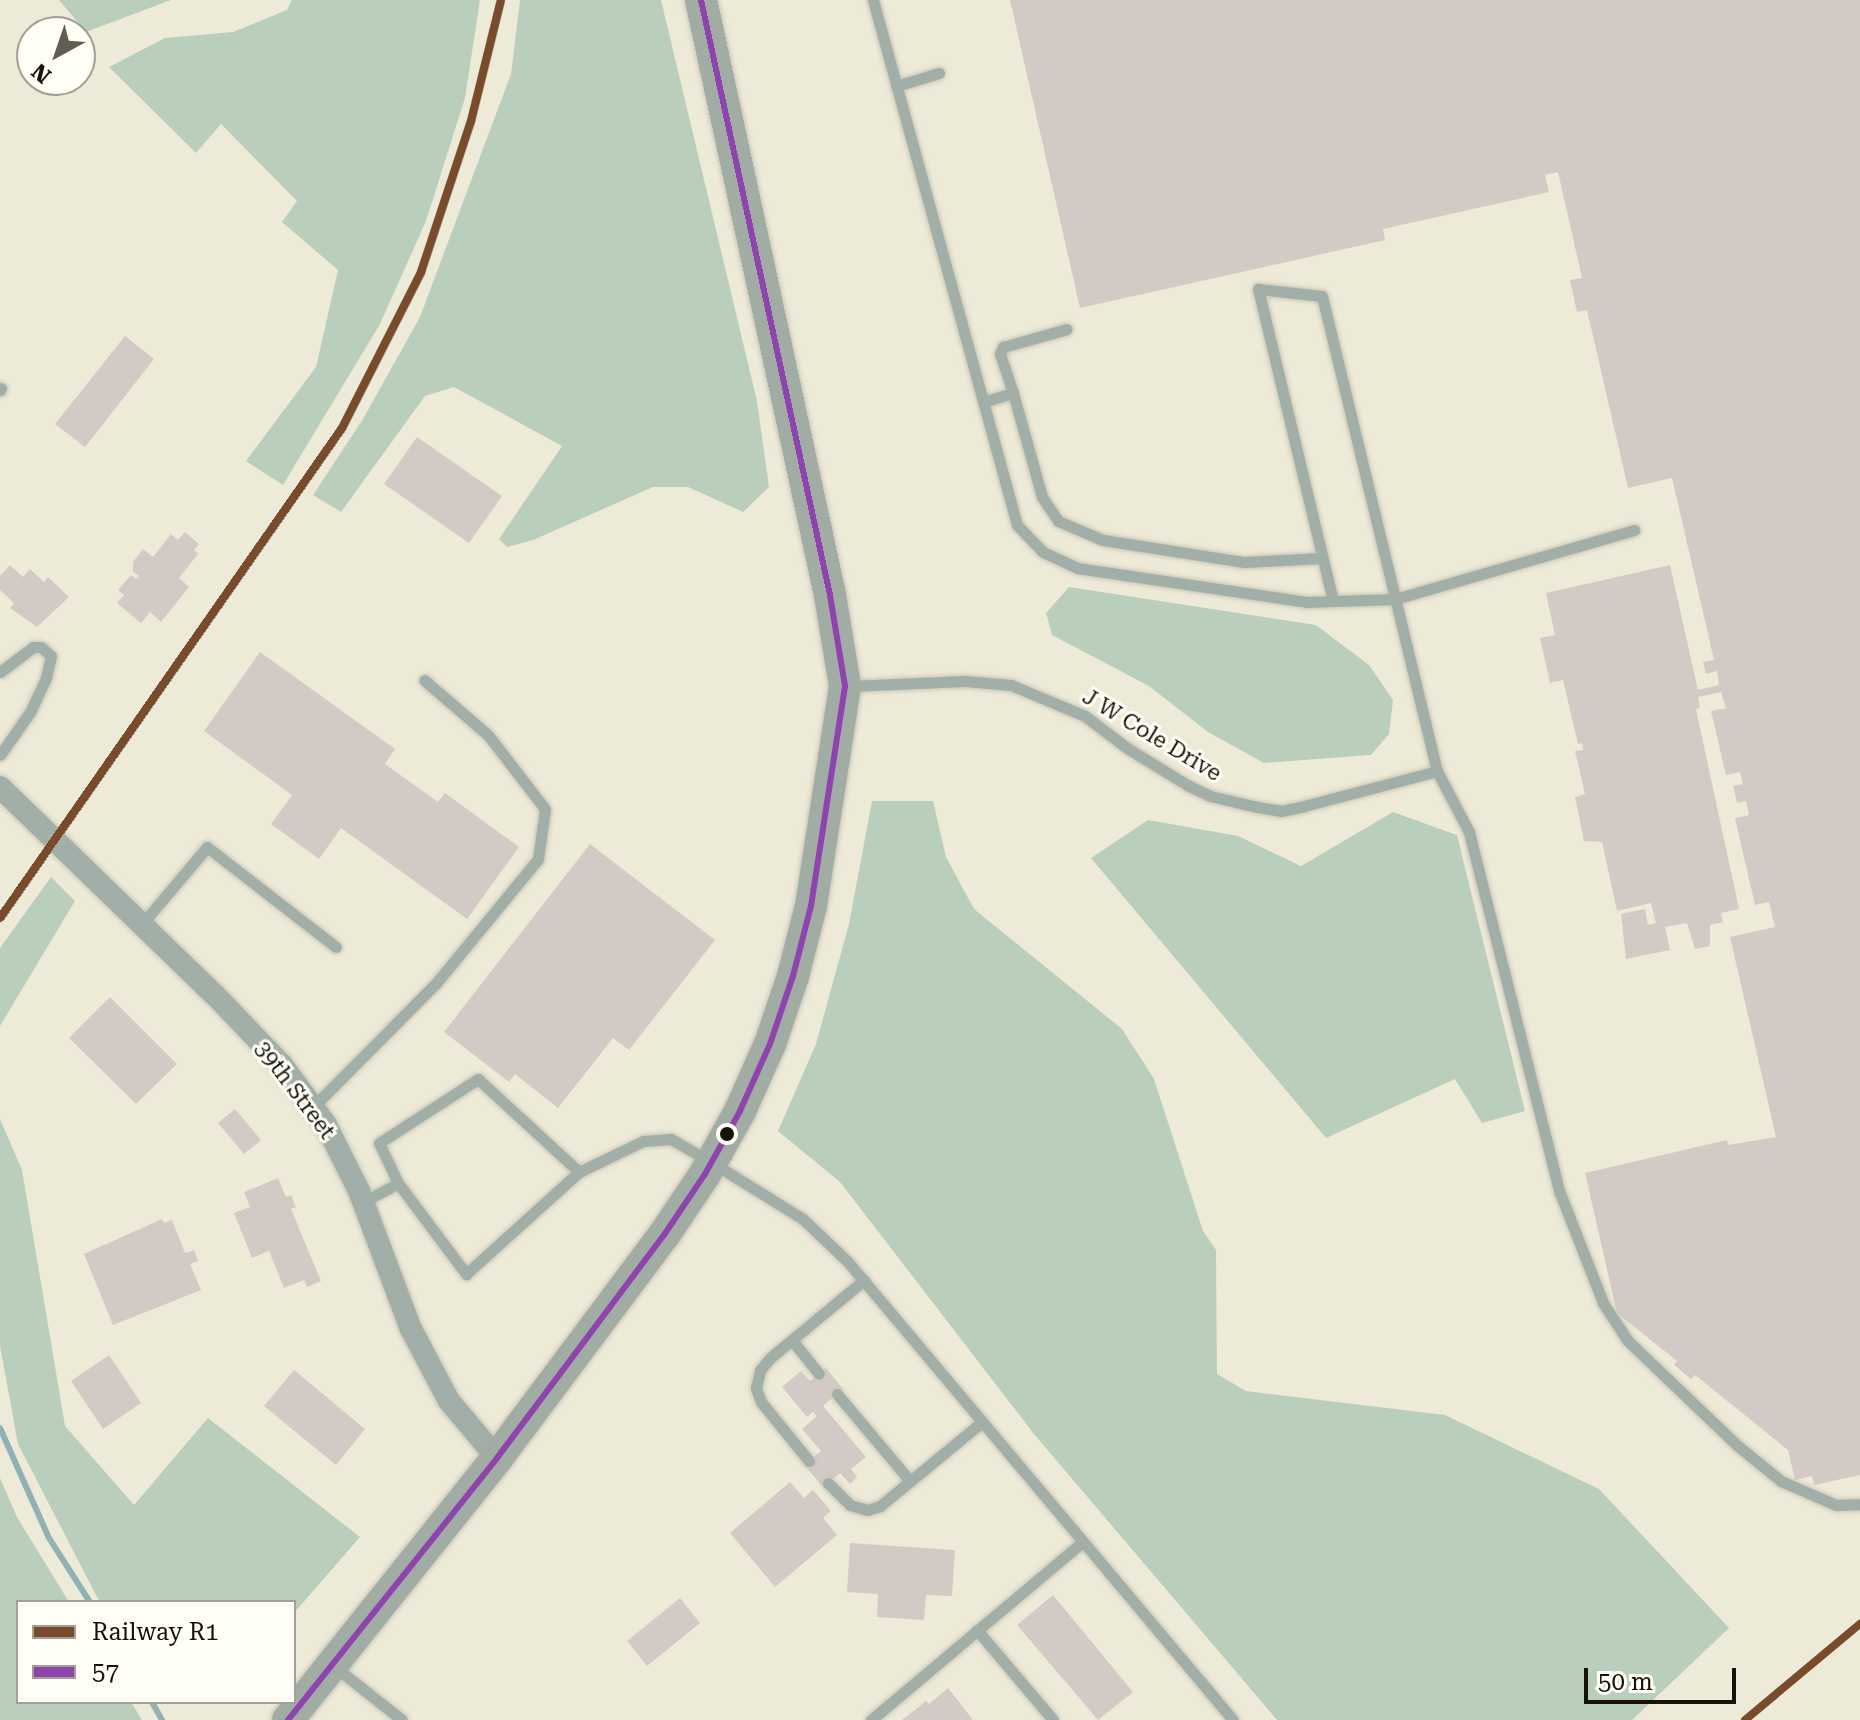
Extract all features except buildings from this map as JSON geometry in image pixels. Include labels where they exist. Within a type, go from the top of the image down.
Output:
[{"type":"street","points":[[288,1720],[497,1458],[664,1235],[711,1162],[764,1057],[793,976],[825,836],[845,686],[827,579],[701,0]]},
{"type":"street","name":"39th Street","points":[[0,787],[272,1055],[313,1107],[326,1125],[363,1202],[411,1329],[436,1377],[449,1401],[497,1458]]},
{"type":"lane","points":[[873,0],[1017,525],[1043,552],[1077,568],[1307,602],[1395,599],[1634,530]]},
{"type":"lane","points":[[896,86],[939,73]]},
{"type":"lane","points":[[1333,601],[1258,289],[1322,296],[1437,771],[1469,832],[1560,1193],[1603,1303],[1628,1341],[1738,1446],[1781,1481],[1836,1505],[1860,1504]]},
{"type":"lane","points":[[1067,329],[1003,347],[1000,354],[1042,497],[1058,521],[1103,540],[1244,562],[1322,558]]},
{"type":"lane","points":[[983,402],[1013,393]]},
{"type":"lane","points":[[0,672],[33,647],[41,647],[51,656],[46,678],[30,712],[0,755]]},
{"type":"lane","points":[[313,1107],[437,982],[538,859],[545,809],[488,735],[424,680]]},
{"type":"lane","name":"J W Cole Drive","points":[[845,686],[965,681],[1011,685],[1085,716],[1127,748],[1210,796],[1281,811],[1437,771]]},
{"type":"lane","points":[[142,924],[207,847],[336,947]]},
{"type":"lane","points":[[579,1172],[478,1079],[379,1143],[398,1183],[466,1274],[579,1172],[643,1141],[671,1139],[803,1219],[864,1280],[1081,1543],[1233,1720]]},
{"type":"lane","points":[[363,1202],[398,1183]]},
{"type":"lane","points":[[809,1461],[761,1402],[756,1388],[760,1370],[864,1280]]},
{"type":"lane","points":[[792,1340],[819,1374]]},
{"type":"lane","points":[[837,1394],[910,1481]]},
{"type":"lane","points":[[828,1483],[850,1505],[867,1510],[880,1506],[982,1422]]},
{"type":"lane","points":[[871,1720],[1081,1543]]},
{"type":"lane","points":[[977,1630],[1053,1720]]},
{"type":"lane","points":[[331,1664],[402,1720]]},
{"type":"green space","points":[[59,0],[171,0],[96,28],[96,16],[72,16]]},
{"type":"green space","points":[[292,0],[480,0],[465,98],[426,221],[380,324],[283,485],[246,461],[316,367],[338,270],[282,222],[297,201],[221,124],[196,153],[109,67],[165,38],[233,32],[287,10]]},
{"type":"green space","points":[[520,0],[661,0],[757,401],[769,487],[743,512],[688,487],[653,487],[533,540],[507,547],[499,539],[562,446],[454,387],[425,396],[341,512],[313,495],[363,419],[420,317],[511,74]]},
{"type":"green space","points":[[1069,587],[1316,625],[1369,665],[1393,700],[1389,734],[1371,755],[1264,763],[1208,732],[1149,686],[1052,635],[1046,613]]},
{"type":"green space","points":[[872,801],[933,801],[946,857],[974,909],[1122,1029],[1154,1079],[1203,1231],[1216,1250],[1217,1374],[1246,1391],[1445,1415],[1599,1489],[1729,1628],[1632,1720],[1277,1720],[1034,1434],[840,1182],[778,1131],[816,1044],[849,924]]},
{"type":"green space","points":[[1393,812],[1457,835],[1525,1111],[1482,1123],[1455,1079],[1326,1138],[1091,858],[1148,820],[1238,836],[1301,866]]},
{"type":"green space","points":[[51,877],[75,901],[0,1026],[0,948]]},
{"type":"green space","points":[[0,1119],[22,1170],[65,1426],[134,1505],[208,1418],[360,1537],[296,1611],[296,1600],[99,1600],[18,1444],[0,1346]]},
{"type":"green space","points":[[0,1478],[17,1517],[68,1600],[16,1600],[16,1704],[132,1704],[142,1720],[0,1720]]},
{"type":"waterway","points":[[0,1428],[49,1538],[89,1600]]},
{"type":"waterway","points":[[153,1704],[162,1720]]},
{"type":"railway","points":[[0,918],[342,428],[421,272],[471,121],[501,0]]},
{"type":"rail line","name":"R1","points":[[0,918],[342,428],[421,272],[471,121],[501,0]]},
{"type":"rail line","name":"R1","points":[[1745,1720],[1860,1624]]},
{"type":"transit line","name":"57","points":[[288,1720],[497,1458],[664,1235],[705,1174],[740,1111],[770,1044],[793,976],[811,906],[845,686],[830,595],[701,0]]}]
